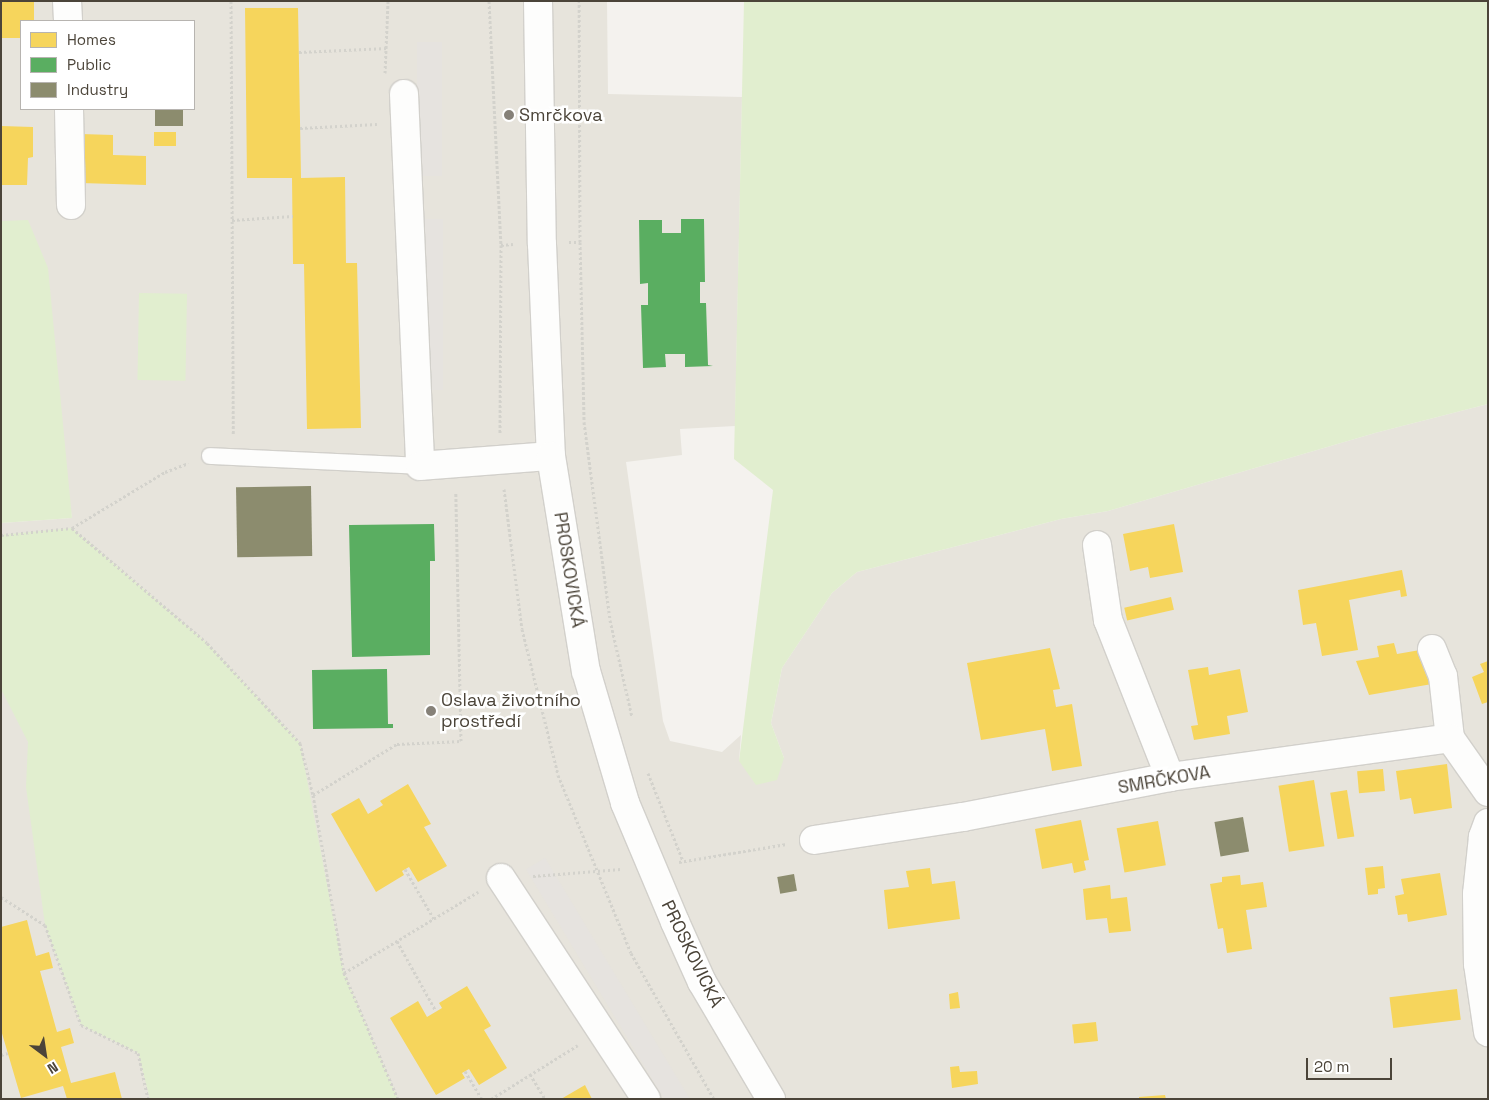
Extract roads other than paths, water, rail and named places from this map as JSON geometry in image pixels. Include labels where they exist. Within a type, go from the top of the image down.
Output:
[{"type":"street","points":[[67,1],[68,20]]},
{"type":"street","name":"PROSKOVICKÁ","points":[[538,1],[542,244],[551,456],[586,671],[625,803],[702,982],[771,1099]]},
{"type":"street","points":[[394,86],[420,466],[551,456]]},
{"type":"street","points":[[69,110],[71,205]]},
{"type":"street","points":[[1097,545],[1108,620],[1170,778]]},
{"type":"street","points":[[1432,649],[1442,676],[1450,738],[1488,792]]},
{"type":"street","name":"SMRČKOVA","points":[[814,840],[963,817],[1170,778],[1450,738]]},
{"type":"street","points":[[1488,823],[1483,837],[1477,894],[1478,964],[1488,1032]]},
{"type":"street","points":[[501,878],[646,1099]]},
{"type":"lane","points":[[210,456],[233,455],[420,466]]},
{"type":"place","name":"Smrčkova","points":[[509,115]]},
{"type":"place","name":"Oslava životního prostředí","points":[[431,711]]}]
